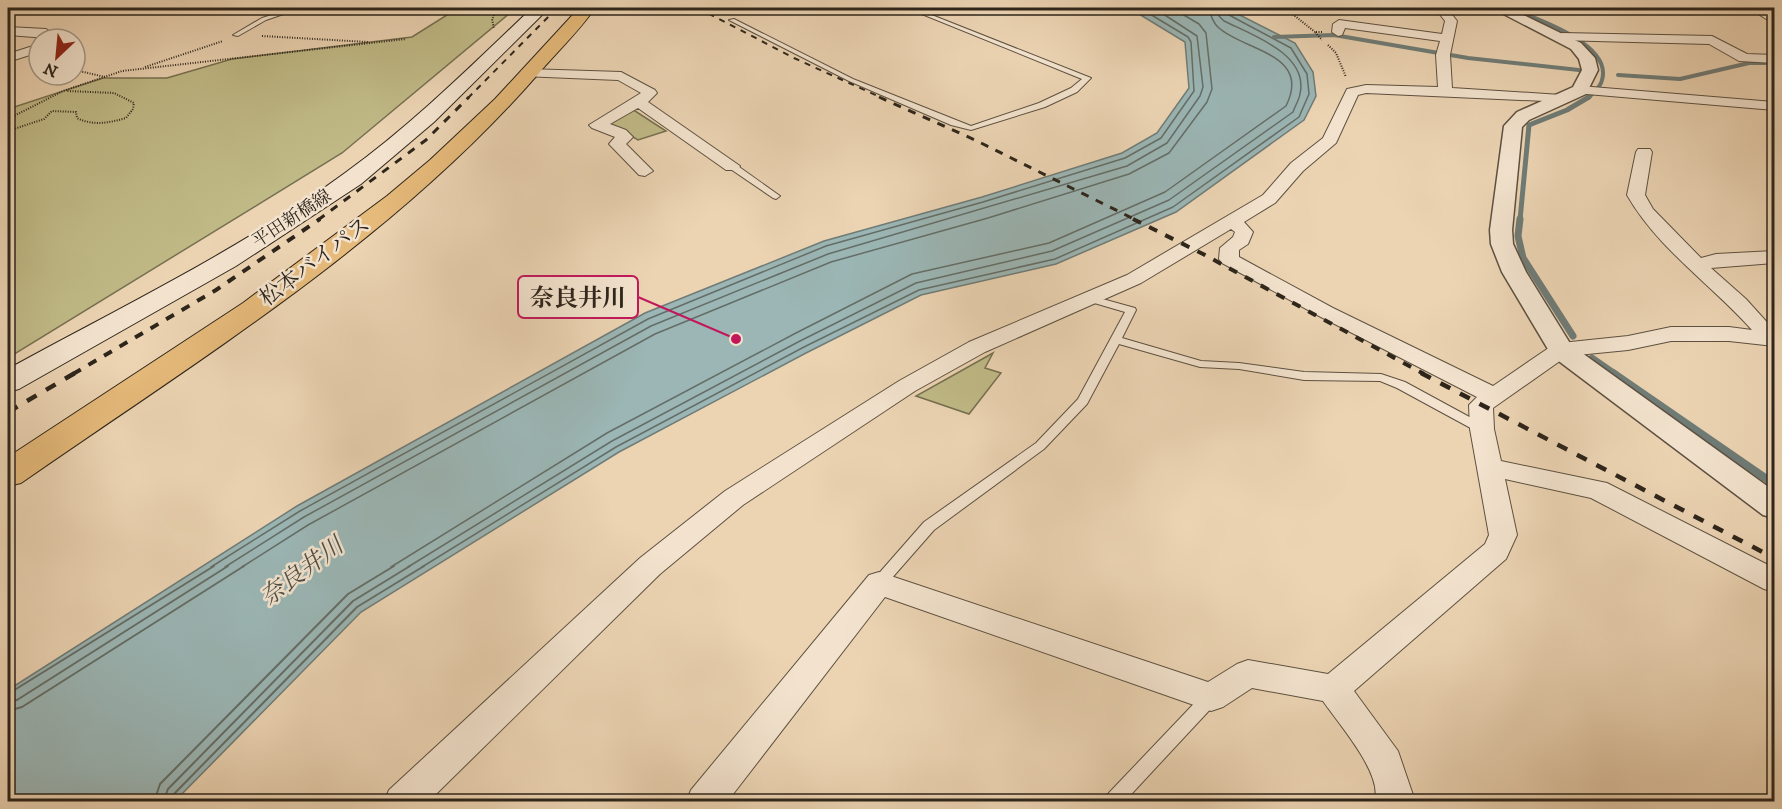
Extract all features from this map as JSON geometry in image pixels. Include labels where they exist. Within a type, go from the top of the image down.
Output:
[{"type":"highway","name":"松本バイパス","points":[[8,474],[253,309],[396,201],[470,134],[587,8]]},
{"type":"main road","name":"平田新橋線","points":[[8,382],[251,246],[352,179],[428,117],[541,8]]},
{"type":"street","points":[[1441,8],[1451,21],[1444,48],[1445,92]]},
{"type":"street","points":[[1499,8],[1570,37],[1712,39],[1744,58],[1774,59]]},
{"type":"street","points":[[1758,10],[1774,20]]},
{"type":"street","points":[[1338,32],[1339,24],[1444,48]]},
{"type":"street","points":[[8,31],[27,32]]},
{"type":"street","points":[[1570,37],[1587,58],[1590,70],[1584,93]]},
{"type":"street","points":[[8,58],[27,52]]},
{"type":"street","points":[[527,73],[621,76],[650,93],[639,102],[597,125],[620,133],[625,138],[617,144],[645,171]]},
{"type":"street","points":[[402,801],[650,566],[734,498],[907,386],[977,347],[1134,279],[1269,199],[1297,167],[1330,140],[1352,92],[1366,89],[1584,93],[1774,106]]},
{"type":"street","points":[[1584,93],[1523,116],[1513,126],[1501,230],[1506,257],[1561,350],[1774,507]]},
{"type":"street","points":[[639,102],[732,166]]},
{"type":"street","points":[[1644,152],[1636,195],[1646,212],[1682,252],[1739,303],[1773,340]]},
{"type":"street","points":[[1229,222],[1241,227],[1244,232],[1241,240],[1230,248],[1229,259],[1326,312],[1494,396]]},
{"type":"street","points":[[1697,266],[1716,260],[1774,257]]},
{"type":"street","points":[[1333,689],[1496,550],[1503,535],[1482,429],[1481,405],[1561,350],[1628,343],[1671,333],[1729,334],[1773,340]]},
{"type":"street","points":[[1489,467],[1598,490],[1774,581]]},
{"type":"street","points":[[704,801],[879,583],[1211,697],[1248,674],[1333,689],[1386,762],[1395,795],[1392,801]]},
{"type":"lane","points":[[236,35],[258,22],[298,8]]},
{"type":"lane","points":[[732,20],[851,80],[971,128],[1042,105],[1074,90],[1087,78],[910,8]]},
{"type":"lane","points":[[1698,8],[1758,10]]},
{"type":"lane","points":[[732,166],[776,196]]},
{"type":"lane","points":[[879,583],[929,526],[1047,439],[1083,401],[1131,310],[1088,298]]},
{"type":"lane","points":[[1117,340],[1200,363],[1239,366],[1304,376],[1381,378],[1401,384],[1482,429]]},
{"type":"lane","points":[[1112,801],[1211,697]]},
{"type":"path","points":[[1285,8],[1336,53],[1352,92]]},
{"type":"path","points":[[8,119],[63,91],[202,50],[236,35],[374,43]]},
{"type":"path","points":[[141,69],[406,39]]},
{"type":"path","points":[[87,73],[106,77]]},
{"type":"path","points":[[8,131],[44,119],[52,111],[71,110],[76,112],[77,118],[81,121],[95,123],[126,118],[133,109],[134,103],[123,96],[63,91]]},
{"type":"shaded area","points":[[458,8],[516,8],[342,153],[8,358],[8,109],[75,87],[87,87],[87,83],[103,78],[167,78],[232,59],[412,37]]},
{"type":"shaded area","points":[[632,109],[666,131],[638,140],[609,123]]},
{"type":"shaded area","points":[[993,353],[985,368],[1001,373],[969,414],[916,396]]},
{"type":"water","points":[[1129,8],[1226,8],[1295,43],[1313,72],[1316,96],[1304,120],[1176,212],[1056,264],[921,295],[619,452],[361,612],[175,801],[8,801],[8,690],[297,506],[645,313],[824,241],[982,197],[1122,153],[1157,133],[1189,88],[1185,42]]},
{"type":"waterway","points":[[1509,8],[1569,34],[1596,55],[1602,67],[1602,80],[1589,97]]},
{"type":"waterway","points":[[1274,37],[1334,35],[1468,58],[1579,70]]},
{"type":"waterway","points":[[1618,75],[1680,79],[1749,63],[1774,63]]},
{"type":"waterway","points":[[1520,220],[1529,125],[1567,110],[1589,97]]},
{"type":"waterway","points":[[1520,219],[1518,236],[1523,258],[1573,336]]},
{"type":"waterway","points":[[1592,358],[1615,374]]},
{"type":"waterway","points":[[1613,373],[1774,484]]},
{"type":"railway","points":[[468,98],[557,8]]},
{"type":"railway","points":[[698,8],[794,58],[882,98]]},
{"type":"railway","points":[[879,97],[975,140],[1136,220]]},
{"type":"railway","points":[[318,220],[426,140],[468,98]]},
{"type":"railway","points":[[73,374],[216,290],[320,219]]},
{"type":"railway","points":[[1133,219],[1203,254],[1424,374]]},
{"type":"railway","points":[[8,412],[75,373]]},
{"type":"railway","points":[[1421,373],[1774,558]]},
{"type":"place","name":"奈良井川","points":[[736,339]]}]
